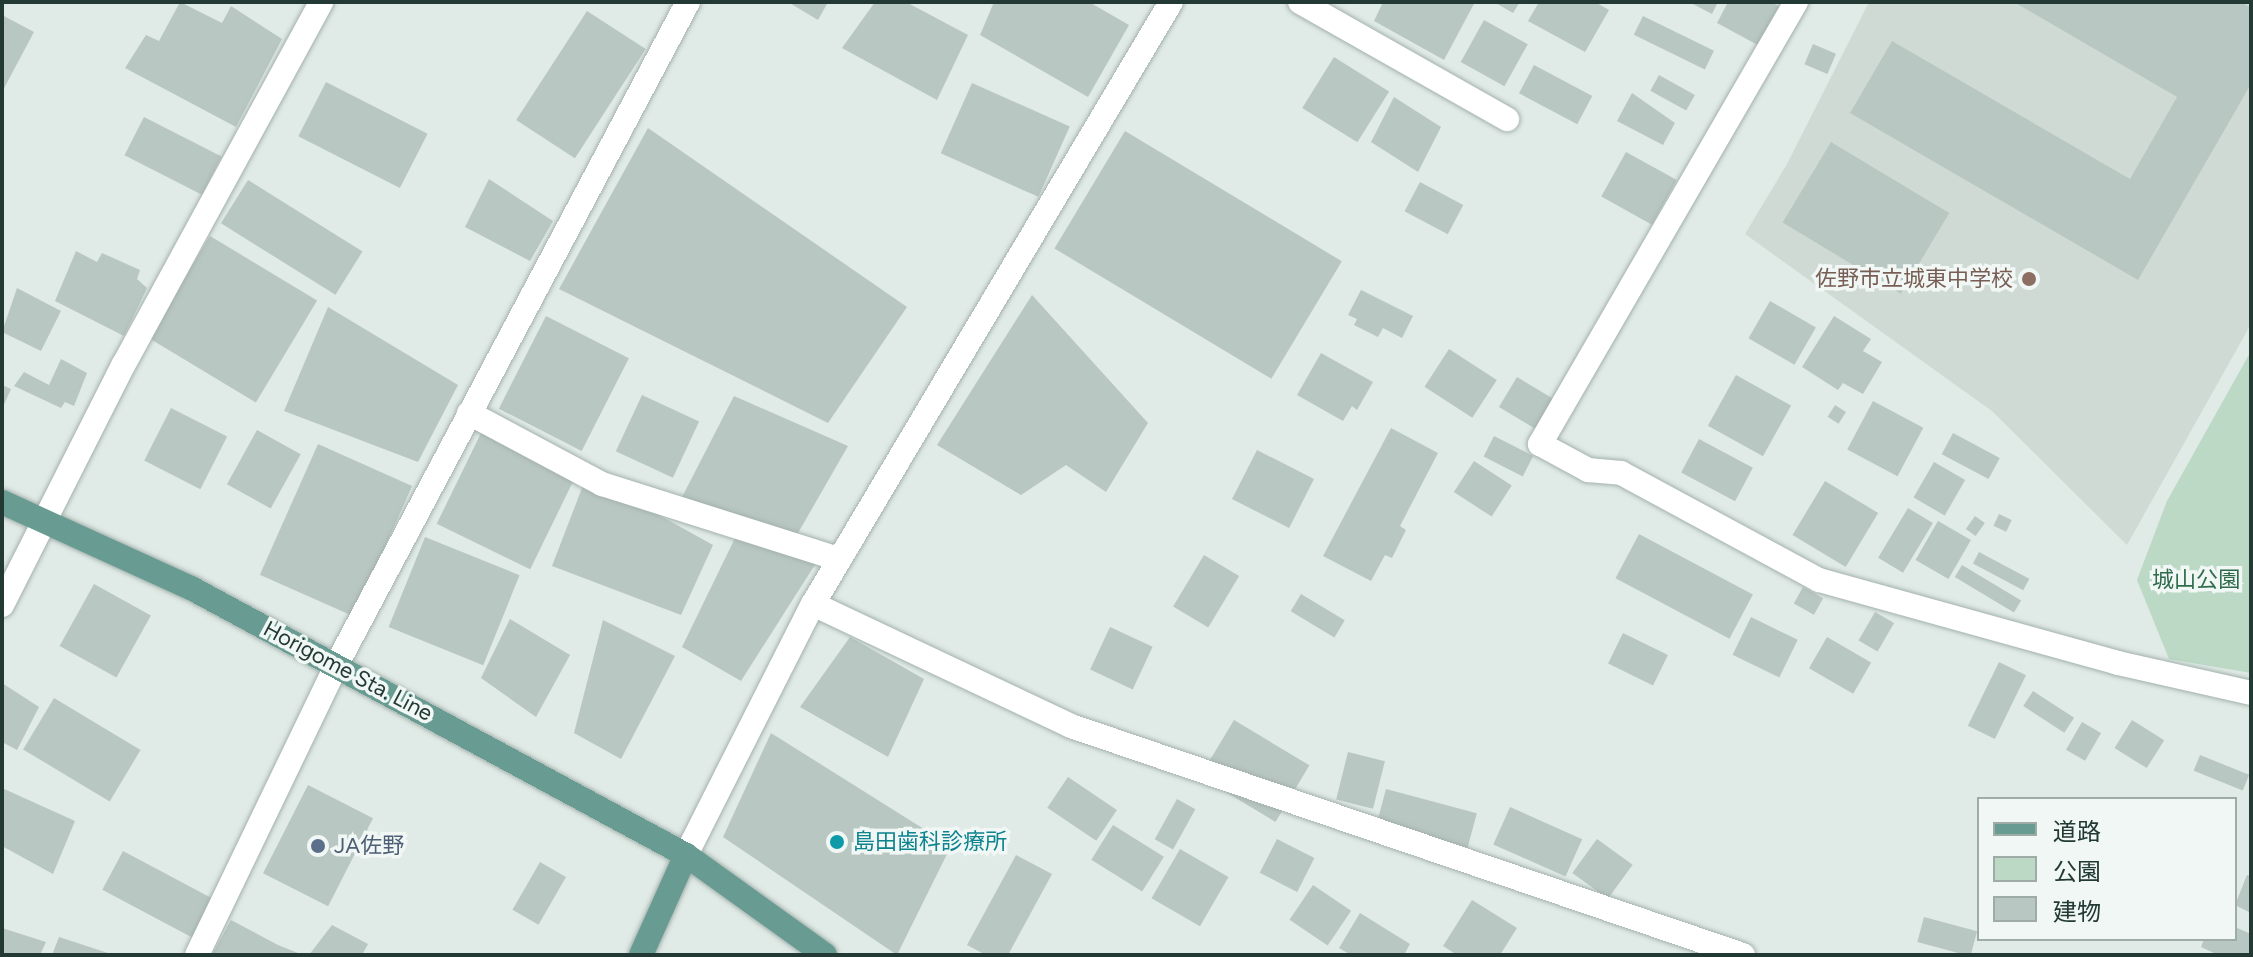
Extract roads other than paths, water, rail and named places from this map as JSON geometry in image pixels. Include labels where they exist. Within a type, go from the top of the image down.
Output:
[{"type":"main road","name":"Horigome Sta. Line","points":[[2,502],[46,520],[337,664],[686,855],[825,955]]},
{"type":"main road","points":[[641,955],[686,855]]},
{"type":"street","points":[[2,605],[321,2]]},
{"type":"street","points":[[197,955],[337,664],[688,2]]},
{"type":"street","points":[[686,855],[813,604],[1171,2]]},
{"type":"street","points":[[1300,2],[1507,119]]},
{"type":"street","points":[[1796,2],[1540,444],[1588,470],[1621,473],[1819,580],[2118,663],[2251,693]]},
{"type":"street","points":[[469,413],[602,484],[839,559]]},
{"type":"street","points":[[813,604],[1071,726],[1743,955]]},
{"type":"place","name":"佐野市立城東中学校","points":[[2029,279]]},
{"type":"place","name":"島田歯科診療所","points":[[837,842]]},
{"type":"place","name":"JA佐野","points":[[318,846]]},
{"type":"park label","name":"城山公園","points":[[2196,580]]}]
